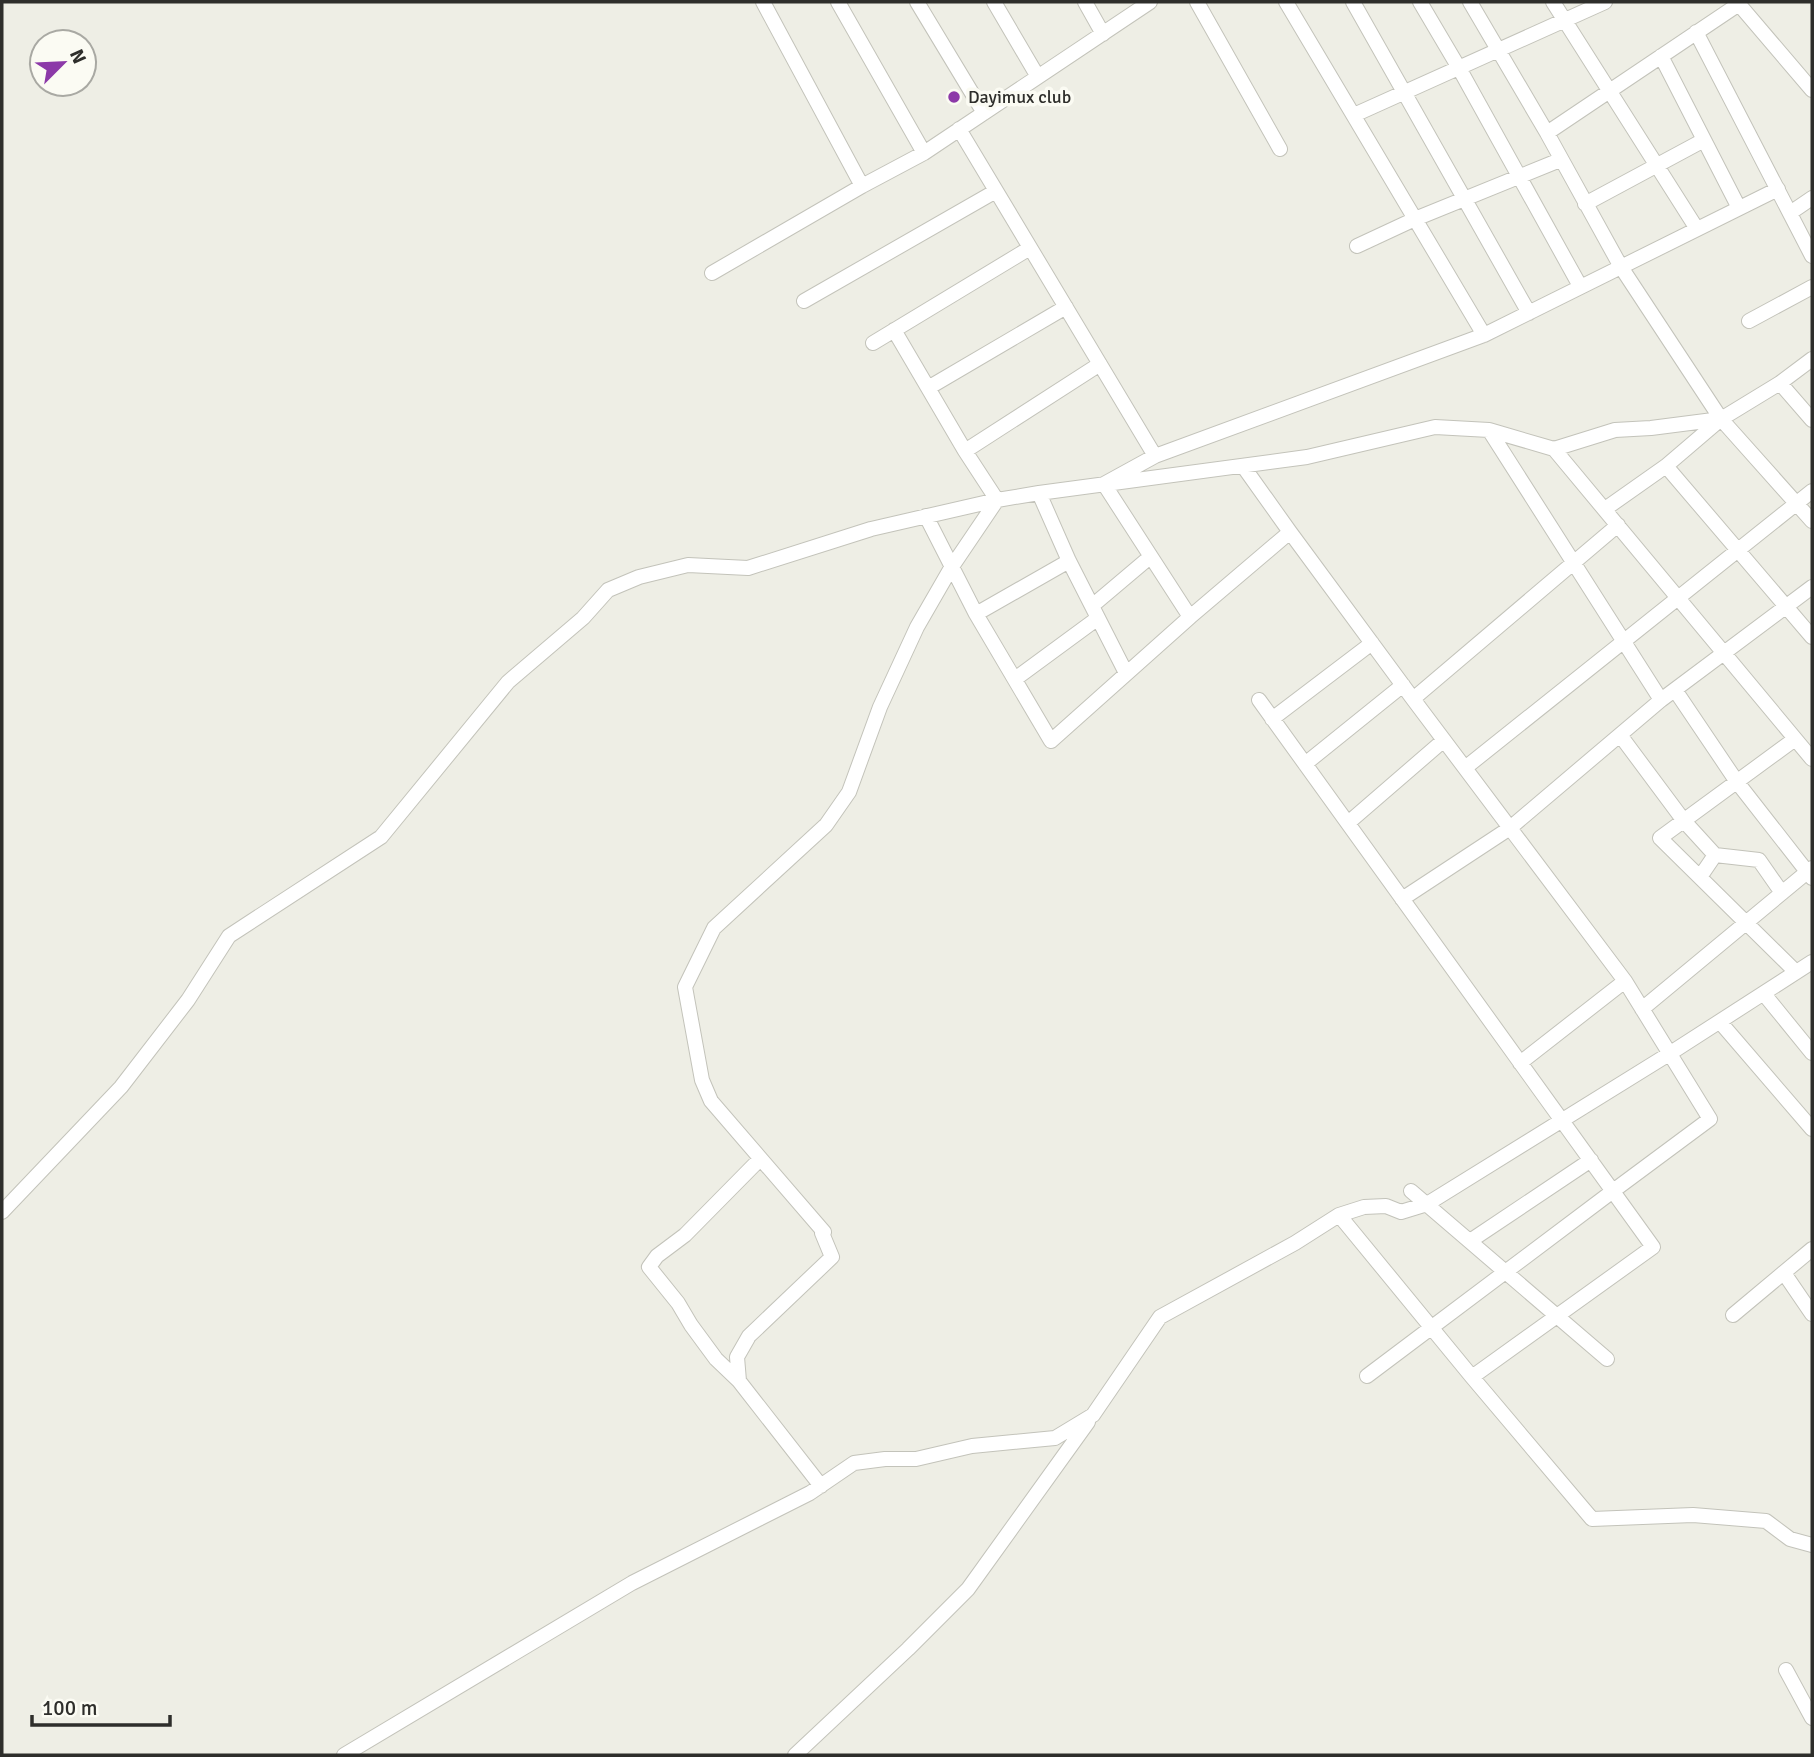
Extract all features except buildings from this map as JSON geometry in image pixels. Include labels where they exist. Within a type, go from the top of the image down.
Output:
[{"type":"street","points":[[763,2],[862,186]]},
{"type":"street","points":[[838,2],[924,153]]},
{"type":"street","points":[[917,2],[984,113]]},
{"type":"street","points":[[994,2],[1038,77]]},
{"type":"street","points":[[1085,2],[1103,34]]},
{"type":"street","points":[[712,273],[924,153],[1150,2]]},
{"type":"street","points":[[1198,2],[1280,149]]},
{"type":"street","points":[[1288,2],[1484,335]]},
{"type":"street","points":[[1353,2],[1529,313]]},
{"type":"street","points":[[1420,2],[1580,286]]},
{"type":"street","points":[[1470,2],[1621,267],[1721,419],[1812,521]]},
{"type":"street","points":[[1553,2],[1698,229]]},
{"type":"street","points":[[1354,115],[1605,2]]},
{"type":"street","points":[[1547,133],[1738,3],[1812,90]]},
{"type":"street","points":[[1696,32],[1812,256]]},
{"type":"street","points":[[1661,56],[1739,208]]},
{"type":"street","points":[[959,129],[1155,456]]},
{"type":"street","points":[[1585,204],[1704,140]]},
{"type":"street","points":[[1357,246],[1464,198],[1560,160]]},
{"type":"street","points":[[1104,484],[1155,456],[1484,335],[1778,189]]},
{"type":"street","points":[[804,301],[996,191]]},
{"type":"street","points":[[1790,213],[1812,198]]},
{"type":"street","points":[[873,343],[1030,248]]},
{"type":"street","points":[[1749,321],[1812,287]]},
{"type":"street","points":[[928,388],[1066,307]]},
{"type":"street","points":[[894,330],[997,500]]},
{"type":"street","points":[[1605,509],[1666,466],[1721,419],[1780,383],[1812,359]]},
{"type":"street","points":[[965,451],[1100,364]]},
{"type":"street","points":[[1780,383],[1812,421]]},
{"type":"street","points":[[1554,449],[1615,430],[1721,419]]},
{"type":"street","points":[[2,1212],[121,1087],[188,1000],[229,936],[381,837],[508,682],[583,618],[608,590],[639,577],[688,565],[748,568],[871,529],[997,500],[1039,492],[1307,457],[1435,427],[1489,430],[1554,449],[1806,748],[1737,782],[1660,838],[1796,972]]},
{"type":"street","points":[[1489,430],[1661,700]]},
{"type":"street","points":[[1243,466],[1413,699],[1625,981],[1710,1119],[1367,1376]]},
{"type":"street","points":[[1666,466],[1812,637]]},
{"type":"street","points":[[1104,484],[1189,617]]},
{"type":"street","points":[[1465,768],[1812,491]]},
{"type":"street","points":[[1039,492],[1069,561],[1126,673]]},
{"type":"street","points":[[739,1381],[737,1357],[749,1336],[831,1257],[822,1233],[824,1232],[711,1101],[702,1080],[685,987],[714,928],[826,825],[849,792],[880,706],[917,627],[951,568],[997,500]]},
{"type":"street","points":[[926,516],[976,614],[1051,741],[1189,617],[1290,532]]},
{"type":"street","points":[[1413,699],[1618,525]]},
{"type":"street","points":[[1015,679],[1095,612],[1150,557]]},
{"type":"street","points":[[976,614],[1069,561]]},
{"type":"street","points":[[1402,899],[1510,828],[1661,700],[1812,587]]},
{"type":"street","points":[[1272,719],[1372,643]]},
{"type":"street","points":[[1305,764],[1403,685]]},
{"type":"street","points":[[1642,1009],[1782,892],[1810,872],[1737,782],[1675,690]]},
{"type":"street","points":[[1259,700],[1653,1247],[1472,1377]]},
{"type":"street","points":[[1619,735],[1684,821],[1715,855],[1759,860],[1782,892]]},
{"type":"street","points":[[1348,823],[1444,740]]},
{"type":"street","points":[[1700,877],[1715,855]]},
{"type":"street","points":[[795,1755],[968,1589],[1160,1317],[1339,1215],[1364,1206],[1386,1206],[1401,1212],[1427,1204],[1670,1054],[1812,962]]},
{"type":"street","points":[[1520,1063],[1625,981]]},
{"type":"street","points":[[1764,994],[1812,1053]]},
{"type":"street","points":[[1720,1022],[1812,1129]]},
{"type":"street","points":[[760,1159],[685,1235],[657,1256],[649,1267],[678,1303],[716,1359],[739,1381],[821,1486]]},
{"type":"street","points":[[1470,1241],[1591,1160]]},
{"type":"street","points":[[1411,1191],[1607,1359]]},
{"type":"street","points":[[1339,1215],[1592,1519],[1693,1515],[1766,1521],[1790,1539],[1812,1545]]},
{"type":"street","points":[[1733,1315],[1812,1249]]},
{"type":"street","points":[[1784,1273],[1812,1314]]},
{"type":"street","points":[[344,1755],[632,1583],[810,1493],[854,1463],[885,1459],[916,1460],[972,1446],[1055,1438],[1093,1415]]},
{"type":"street","points":[[1786,1670],[1812,1718]]},
{"type":"place","name":"Dayimux club","points":[[954,97]]}]
